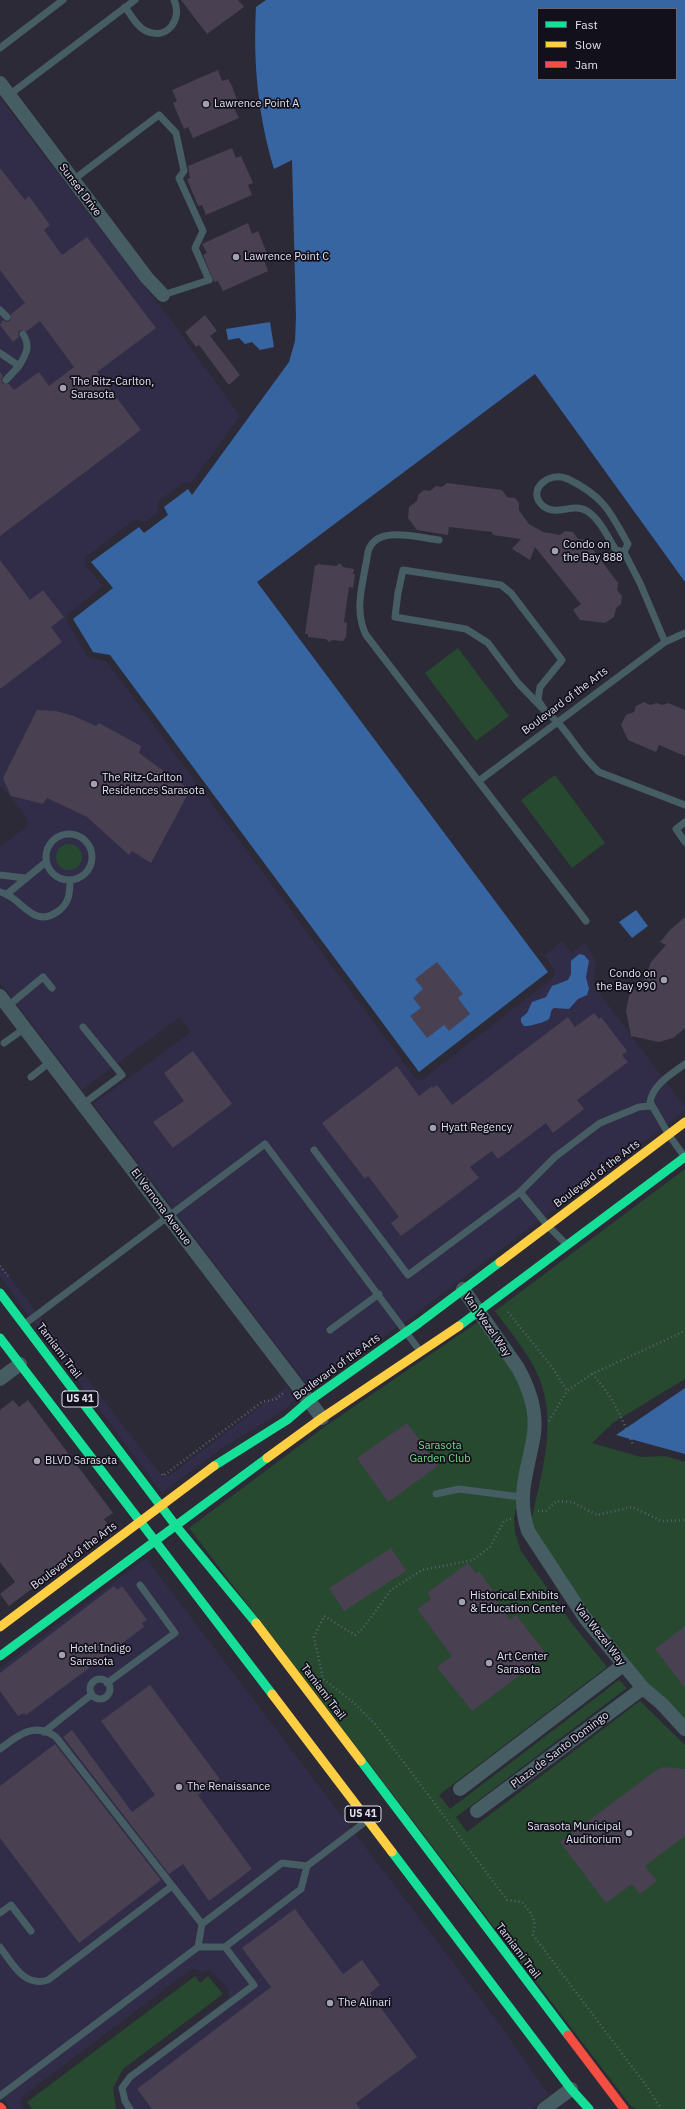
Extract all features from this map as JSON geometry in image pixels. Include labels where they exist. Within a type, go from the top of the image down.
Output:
[{"type":"main road","name":"Boulevard of the Arts","points":[[0,1627],[226,1457],[287,1420],[309,1401],[407,1332],[685,1122]]},
{"type":"main road","points":[[0,1656],[322,1418],[477,1313],[685,1157]]},
{"type":"main road","name":"Tamiami Trail","points":[[0,1292],[176,1526],[266,1636],[624,2109]]},
{"type":"main road","name":"US 41","points":[[0,1338],[141,1520],[571,2089],[589,2109]]},
{"type":"street","name":"Sunset Drive","points":[[0,83],[147,278],[163,295]]},
{"type":"street","name":"El Vernona Avenue","points":[[4,1001],[322,1418]]},
{"type":"street","name":"Van Wezel Way","points":[[463,1289],[477,1313],[518,1368],[524,1378],[532,1404],[535,1424],[534,1434],[521,1497],[523,1515],[528,1531],[586,1618],[643,1688],[662,1704],[685,1729]]},
{"type":"street","points":[[0,1379],[20,1364]]},
{"type":"street","points":[[460,1789],[624,1665]]},
{"type":"street","name":"Plaza de Santo Domingo","points":[[477,1812],[643,1688]]},
{"type":"street","points":[[544,2109],[571,2089]]},
{"type":"lane","points":[[0,48],[63,0]]},
{"type":"lane","points":[[9,95],[135,0]]},
{"type":"lane","points":[[125,7],[136,23],[145,31],[159,34],[170,28],[176,19],[178,11],[174,0]]},
{"type":"lane","points":[[73,180],[159,115],[176,133],[184,171],[179,178],[203,231],[195,248],[208,280],[163,295]]},
{"type":"lane","points":[[0,310],[7,317]]},
{"type":"lane","points":[[6,380],[19,366],[28,350],[28,342],[23,334]]},
{"type":"lane","points":[[0,353],[19,366]]},
{"type":"lane","points":[[624,552],[628,544],[611,513],[602,502],[563,477],[552,477],[542,482],[537,491],[537,496],[542,505],[556,511],[579,508],[588,511],[596,519],[616,550],[624,552],[640,583],[665,642]]},
{"type":"lane","points":[[439,540],[393,534],[378,538],[372,543],[368,552],[359,612],[360,623],[366,635],[480,780],[586,920]]},
{"type":"lane","points":[[545,711],[538,700],[540,687],[562,660],[511,593],[501,585],[403,570],[395,617],[466,629],[488,643],[518,684],[545,711],[558,721],[588,762],[599,772],[685,805]]},
{"type":"lane","name":"Boulevard of the Arts","points":[[480,780],[665,642],[685,632]]},
{"type":"lane","points":[[685,822],[676,829],[685,842]]},
{"type":"lane","points":[[70,834],[83,839],[91,851],[90,866],[80,877],[70,880],[57,877],[51,872],[46,862],[47,850],[56,838],[70,834]]},
{"type":"lane","points":[[46,862],[3,893],[31,914],[48,917],[65,906],[69,899],[70,880]]},
{"type":"lane","points":[[0,875],[25,878]]},
{"type":"lane","points":[[4,1001],[43,977],[52,988]]},
{"type":"lane","points":[[83,1104],[122,1075],[84,1027]]},
{"type":"lane","points":[[4,1043],[25,1028]]},
{"type":"lane","points":[[31,1077],[50,1062]]},
{"type":"lane","points":[[685,1064],[659,1084],[650,1098],[650,1106],[668,1135],[685,1157]]},
{"type":"lane","points":[[314,1150],[408,1275],[520,1192],[558,1155],[600,1123],[639,1106],[650,1106]]},
{"type":"lane","points":[[24,1325],[265,1144],[379,1294],[420,1351]]},
{"type":"lane","points":[[520,1192],[548,1226],[567,1246]]},
{"type":"lane","points":[[330,1330],[379,1294]]},
{"type":"lane","points":[[436,1494],[460,1489],[521,1497]]},
{"type":"lane","points":[[107,1683],[175,1633],[140,1585]]},
{"type":"lane","points":[[102,1680],[107,1683],[110,1689],[106,1697],[96,1699],[91,1695],[90,1689],[95,1681],[102,1680]]},
{"type":"lane","points":[[44,1732],[91,1695]]},
{"type":"lane","points":[[0,1749],[23,1732],[44,1732],[56,1737],[202,1924]]},
{"type":"lane","points":[[0,2096],[198,1947],[225,1947],[301,1889],[307,1866],[368,1820]]},
{"type":"lane","points":[[198,1947],[202,1924],[282,1863],[307,1866]]},
{"type":"lane","points":[[0,1947],[26,1979],[33,1981],[48,1980],[172,1886]]},
{"type":"lane","points":[[0,1913],[11,1904],[31,1931]]},
{"type":"lane","points":[[130,2109],[124,2101],[122,2088],[130,2077],[254,1985],[225,1947]]},
{"type":"path","points":[[219,474],[230,460],[222,454]]},
{"type":"path","points":[[0,1266],[9,1277]]},
{"type":"path","points":[[497,1298],[552,1367],[568,1391]]},
{"type":"path","points":[[549,1422],[568,1391],[592,1374],[685,1331]]},
{"type":"path","points":[[592,1374],[608,1391],[633,1445]]},
{"type":"path","points":[[158,1471],[164,1476],[262,1402],[276,1399],[295,1384]]},
{"type":"path","points":[[661,2109],[648,2088],[533,1935],[536,1925],[532,1915],[522,1902],[507,1900],[375,1724],[354,1703],[323,1679],[314,1637],[324,1616],[355,1635],[391,1590],[422,1570],[473,1560],[490,1547],[504,1521],[538,1511],[546,1511],[558,1501],[572,1502],[597,1515],[632,1507],[662,1521],[685,1520]]},
{"type":"path","points":[[538,1504],[538,1511]]},
{"type":"shaded area","points":[[0,98],[173,323],[240,416],[191,483],[183,483],[160,500],[157,505],[159,512],[144,523],[141,520],[134,520],[85,558],[85,565],[103,586],[66,616],[67,622],[88,657],[107,662],[415,1078],[419,1080],[423,1079],[553,978],[555,970],[544,956],[562,941],[572,953],[584,943],[596,960],[593,985],[685,1107],[685,1110],[661,1129],[413,1316],[310,1389],[93,1104],[191,1032],[180,1017],[82,1090],[0,982],[0,846],[25,828],[28,824],[26,817],[0,785]]},
{"type":"shaded area","points":[[0,1264],[161,1475],[170,1475],[287,1386],[297,1399],[281,1412],[221,1449],[162,1493],[0,1277]]},
{"type":"shaded area","points":[[146,1558],[495,2018],[549,2095],[531,2109],[124,2109],[121,2102],[120,2091],[128,2074],[229,1998],[228,1989],[210,1969],[201,1972],[195,1969],[190,1970],[23,2096],[20,2102],[24,2109],[11,2109],[0,2094],[0,1668]]},
{"type":"green space","points":[[458,648],[509,716],[476,741],[425,673]]},
{"type":"green space","points":[[555,775],[605,843],[572,868],[521,800]]},
{"type":"green space","points":[[69,844],[78,848],[82,857],[78,866],[69,870],[60,866],[56,857],[60,848]]},
{"type":"green space","points":[[685,1169],[685,1379],[614,1422],[592,1443],[641,1457],[665,1456],[685,1462],[685,1722],[606,1641],[531,1523],[546,1447],[548,1427],[547,1408],[543,1390],[532,1363],[495,1311]]},
{"type":"green space","name":"Sarasota Garden Club","points":[[481,1320],[522,1378],[530,1436],[514,1518],[515,1533],[521,1551],[573,1625],[607,1667],[439,1795],[450,1809],[619,1680],[627,1688],[456,1817],[467,1832],[640,1701],[685,1745],[685,2109],[637,2109],[631,2106],[189,1528],[327,1425]]},
{"type":"green space","points":[[195,1976],[200,1983],[208,1976],[223,1994],[123,2069],[113,2088],[116,2109],[32,2109],[27,2102]]},
{"type":"water","points":[[266,0],[685,0],[685,582],[535,374],[257,582],[548,972],[419,1072],[110,655],[93,652],[73,619],[113,588],[91,562],[139,527],[144,533],[168,515],[164,507],[188,489],[192,495],[289,362],[295,341],[296,317],[292,160],[274,169],[260,109],[256,69],[256,7]]},
{"type":"water","points":[[270,322],[274,347],[260,350],[252,342],[245,344],[239,338],[228,340],[226,329]]},
{"type":"water","points":[[636,910],[648,926],[632,938],[619,922]]},
{"type":"water","points":[[579,954],[584,955],[589,961],[586,977],[589,989],[587,995],[578,999],[569,1009],[554,1008],[549,1019],[541,1023],[524,1026],[521,1022],[521,1018],[527,1013],[532,1002],[546,997],[552,986],[568,980],[571,974],[571,961]]},
{"type":"water","points":[[685,1388],[685,1454],[616,1435]]},
{"type":"building","points":[[181,0],[238,0],[244,7],[207,34]]},
{"type":"building","name":"Lawrence Point A","points":[[218,70],[222,81],[228,79],[232,86],[239,106],[234,108],[239,118],[193,138],[188,127],[184,129],[173,103],[177,101],[172,90]]},
{"type":"building","points":[[232,148],[236,158],[241,156],[253,183],[248,185],[252,195],[206,215],[202,205],[198,206],[187,179],[190,178],[188,166]]},
{"type":"building","name":"The Ritz-Carlton, Sarasota","points":[[0,168],[25,200],[29,196],[50,225],[44,230],[62,255],[87,237],[156,328],[97,372],[141,430],[0,536],[0,372],[3,376],[1,379],[2,383],[9,384],[14,390],[39,372],[49,386],[74,367],[40,321],[27,331],[20,330],[18,333],[19,337],[13,342],[0,325],[3,320],[6,322],[10,321],[11,314],[25,303],[0,270]]},
{"type":"building","name":"Lawrence Point C","points":[[248,223],[252,234],[258,231],[269,259],[264,260],[268,271],[223,291],[218,281],[214,282],[203,255],[207,253],[202,244]]},
{"type":"building","points":[[205,315],[217,331],[210,336],[240,375],[230,384],[228,384],[199,345],[196,347],[185,332]]},
{"type":"building","name":"Condo on the Bay 888","points":[[447,483],[502,490],[507,497],[515,498],[519,503],[519,510],[529,524],[543,532],[560,535],[565,531],[573,532],[578,539],[586,540],[618,583],[617,590],[622,596],[621,604],[616,608],[614,617],[605,623],[580,620],[573,610],[581,604],[535,547],[530,560],[512,549],[521,539],[493,535],[492,532],[449,527],[448,535],[417,530],[408,518],[409,507],[417,501],[418,495],[424,490],[430,491],[436,486],[442,487]]},
{"type":"building","points":[[0,560],[30,600],[43,590],[64,617],[51,627],[62,642],[0,689]]},
{"type":"building","points":[[340,563],[343,567],[354,569],[353,574],[355,574],[353,588],[349,587],[346,607],[344,622],[347,623],[346,637],[343,641],[332,640],[329,642],[326,639],[308,637],[308,634],[305,634],[315,565],[336,566]]},
{"type":"building","points":[[644,702],[650,705],[657,703],[662,705],[668,703],[685,710],[685,756],[659,745],[656,752],[628,740],[621,725],[626,715],[634,712],[636,706]]},
{"type":"building","name":"The Ritz-Carlton Residences Sarasota","points":[[37,710],[56,711],[74,716],[96,726],[99,723],[141,746],[139,753],[190,790],[151,863],[132,851],[129,855],[87,817],[47,798],[43,804],[11,796],[3,778]]},
{"type":"building","name":"Condo on the Bay 990","points":[[685,917],[685,1028],[673,1038],[659,1042],[631,1036],[626,1011],[629,996],[634,989],[637,990],[645,978],[651,962],[666,945],[660,942],[671,929]]},
{"type":"building","points":[[437,962],[463,994],[458,998],[470,1014],[449,1031],[444,1025],[427,1038],[410,1016],[421,1008],[413,998],[423,989],[415,979]]},
{"type":"building","name":"Hyatt Regency","points":[[594,1013],[599,1019],[601,1017],[627,1051],[622,1055],[628,1062],[577,1100],[584,1109],[553,1133],[546,1123],[498,1159],[492,1151],[470,1167],[479,1178],[401,1236],[391,1223],[399,1217],[368,1176],[365,1179],[322,1123],[397,1066],[419,1096],[432,1086],[433,1088],[437,1085],[452,1105],[568,1017],[575,1027]]},
{"type":"building","points":[[193,1051],[232,1104],[173,1148],[153,1122],[184,1101],[164,1073]]},
{"type":"building","name":"BLVD Sarasota","points":[[13,1400],[19,1407],[28,1400],[113,1513],[104,1519],[111,1529],[9,1606],[0,1594],[15,1582],[0,1562],[0,1410]]},
{"type":"building","points":[[407,1423],[438,1466],[388,1502],[357,1458]]},
{"type":"building","points":[[391,1548],[406,1571],[344,1611],[329,1588]]},
{"type":"building","points":[[468,1563],[476,1573],[479,1571],[496,1595],[493,1597],[510,1620],[516,1615],[547,1655],[472,1711],[437,1667],[452,1656],[417,1609],[431,1599],[427,1593]]},
{"type":"building","name":"Hotel Indigo Sarasota","points":[[114,1586],[117,1590],[122,1586],[147,1620],[142,1623],[144,1627],[26,1715],[24,1713],[18,1716],[0,1691],[0,1673]]},
{"type":"building","points":[[685,1626],[685,1688],[655,1649]]},
{"type":"building","name":"The Renaissance","points":[[150,1685],[220,1779],[198,1795],[252,1869],[209,1901],[183,1864],[169,1874],[63,1737],[72,1730],[132,1812],[155,1795],[101,1721]]},
{"type":"building","points":[[55,1744],[161,1880],[79,1943],[0,1838],[0,1786]]},
{"type":"building","name":"Sarasota Municipal Auditorium","points":[[663,1767],[685,1769],[685,1836],[645,1866],[657,1881],[640,1894],[632,1884],[606,1903],[560,1842],[655,1771]]},
{"type":"building","name":"The Alinari","points":[[295,1909],[343,1974],[362,1960],[380,1985],[370,1993],[417,2057],[356,2103],[360,2109],[152,2109],[137,2089],[271,1987],[242,1948]]},
{"type":"traffic: fast","points":[[459,1326],[685,1157]]},
{"type":"traffic: fast","points":[[214,1466],[287,1420],[309,1401],[419,1323],[500,1262]]},
{"type":"traffic: fast","points":[[0,1293],[176,1526],[256,1623]]},
{"type":"traffic: fast","points":[[0,1338],[272,1694]]},
{"type":"traffic: fast","points":[[0,1656],[267,1458]]},
{"type":"traffic: fast","points":[[361,1761],[568,2035]]},
{"type":"traffic: fast","points":[[392,1852],[571,2089],[589,2109]]},
{"type":"traffic: slow","points":[[500,1262],[685,1122]]},
{"type":"traffic: slow","points":[[267,1458],[322,1418],[459,1326]]},
{"type":"traffic: slow","points":[[0,1627],[214,1466]]},
{"type":"traffic: slow","points":[[256,1623],[361,1761]]},
{"type":"traffic: slow","points":[[272,1694],[392,1852]]},
{"type":"traffic: jam","points":[[568,2035],[624,2109]]},
{"type":"place","name":"Lawrence Point A","points":[[206,104]]},
{"type":"place","name":"Lawrence Point C","points":[[236,257]]},
{"type":"place","name":"The Ritz-Carlton, Sarasota","points":[[63,388]]},
{"type":"place","name":"Condo on the Bay 888","points":[[555,551]]},
{"type":"place","name":"The Ritz-Carlton Residences Sarasota","points":[[94,784]]},
{"type":"place","name":"Condo on the Bay 990","points":[[664,980]]},
{"type":"place","name":"Hyatt Regency","points":[[433,1128]]},
{"type":"place","name":"BLVD Sarasota","points":[[37,1461]]},
{"type":"place","name":"Historical Exhibits & Education Center","points":[[462,1602]]},
{"type":"place","name":"Hotel Indigo Sarasota","points":[[62,1655]]},
{"type":"place","name":"Art Center Sarasota","points":[[489,1663]]},
{"type":"place","name":"The Renaissance","points":[[179,1787]]},
{"type":"place","name":"Sarasota Municipal Auditorium","points":[[629,1833]]},
{"type":"place","name":"The Alinari","points":[[330,2003]]}]
